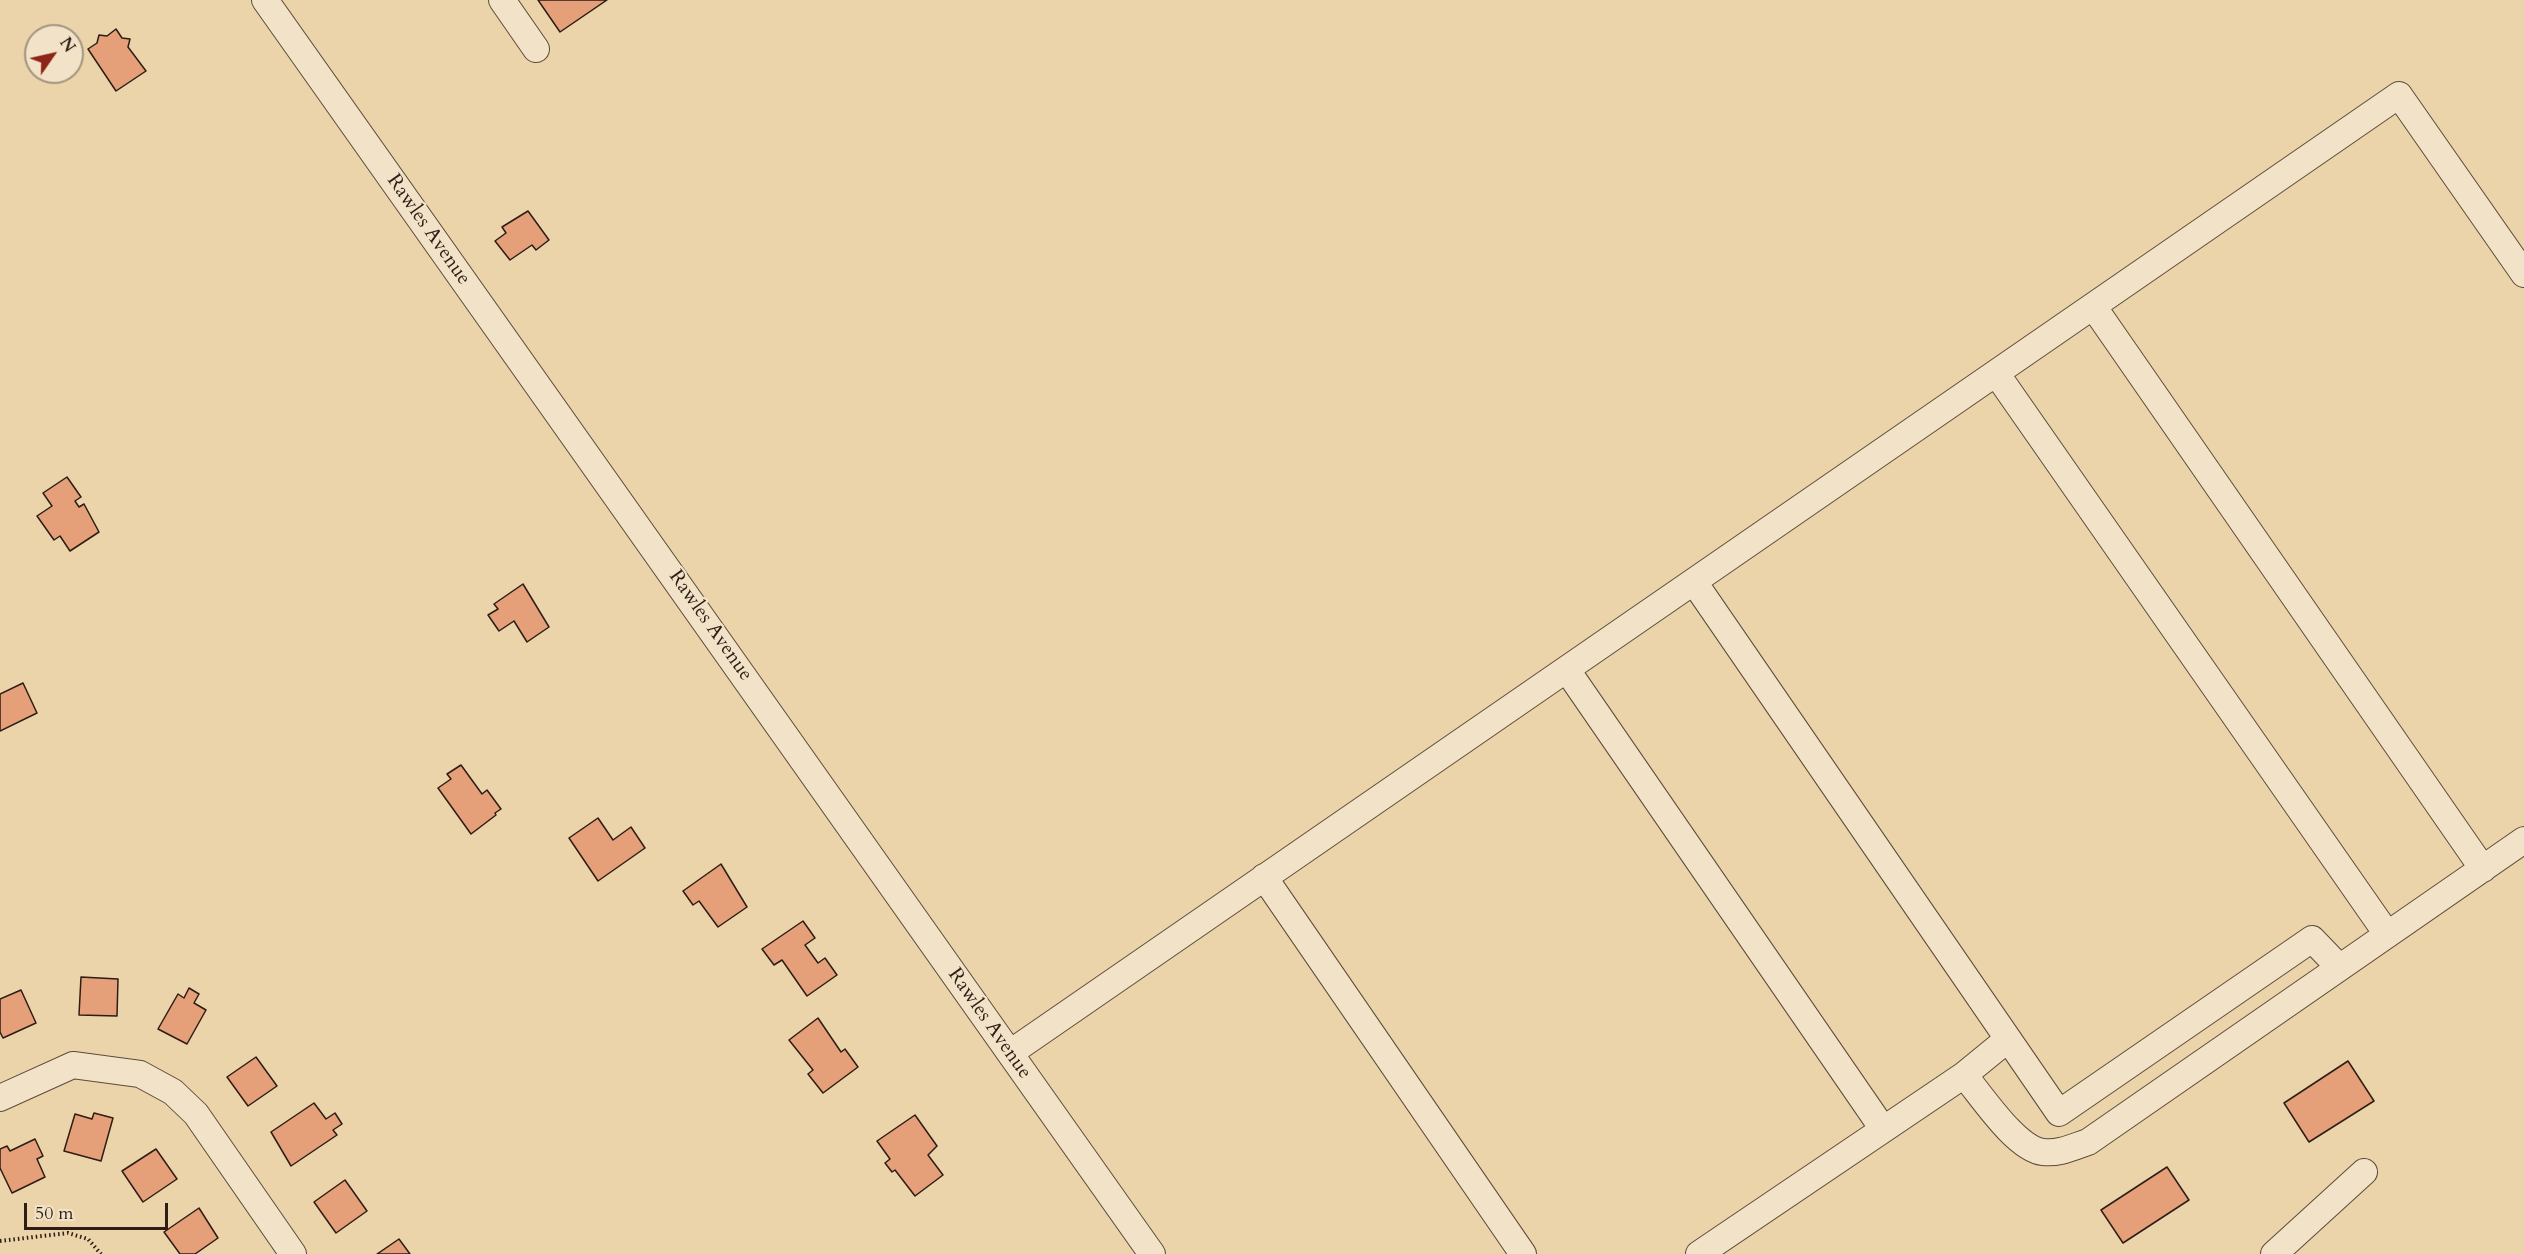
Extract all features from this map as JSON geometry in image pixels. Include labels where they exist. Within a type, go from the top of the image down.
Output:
[{"type":"street","name":"Rawles Avenue","points":[[265,0],[1152,1254]]},
{"type":"street","points":[[502,0],[536,49]]},
{"type":"street","points":[[1010,1053],[2399,95],[2524,274]]},
{"type":"street","points":[[2093,306],[2482,869]]},
{"type":"street","points":[[1996,373],[2387,934]]},
{"type":"street","points":[[1694,582],[2059,1113],[2312,939],[2339,967]]},
{"type":"street","points":[[1567,670],[1883,1129]]},
{"type":"street","points":[[1964,1075],[2020,1142],[2041,1152],[2062,1152],[2088,1142],[2524,840]]},
{"type":"street","points":[[1264,877],[1523,1254]]},
{"type":"street","points":[[1699,1254],[1964,1075],[2008,1039]]},
{"type":"street","points":[[0,1098],[73,1065],[140,1074],[173,1092],[196,1114],[293,1254]]},
{"type":"street","points":[[2274,1254],[2364,1172]]},
{"type":"path","points":[[0,1241],[68,1233],[88,1239],[101,1254]]},
{"type":"building","points":[[538,0],[607,0],[560,32]]},
{"type":"building","points":[[116,29],[122,38],[130,39],[128,47],[146,71],[116,91],[88,49],[97,43],[99,35],[107,36]]},
{"type":"building","points":[[528,211],[549,240],[536,250],[532,245],[510,260],[495,241],[506,233],[502,227]]},
{"type":"building","points":[[67,477],[81,497],[75,501],[79,507],[84,504],[99,532],[70,551],[60,536],[54,540],[37,516],[52,506],[43,493]]},
{"type":"building","points":[[523,584],[549,627],[527,642],[514,621],[499,631],[488,615],[498,609],[494,604]]},
{"type":"building","points":[[23,683],[37,713],[0,731],[0,694]]},
{"type":"building","points":[[461,765],[482,794],[487,790],[501,809],[471,834],[438,788],[451,779],[447,774]]},
{"type":"building","points":[[598,818],[613,840],[631,827],[645,848],[598,881],[569,838]]},
{"type":"building","points":[[721,864],[747,907],[718,927],[699,901],[693,905],[683,891]]},
{"type":"building","points":[[803,921],[815,938],[805,945],[818,963],[825,958],[837,975],[807,996],[782,960],[774,965],[762,949]]},
{"type":"building","points":[[81,977],[118,979],[117,1016],[79,1015]]},
{"type":"building","points":[[189,988],[199,994],[194,1003],[206,1010],[187,1044],[158,1029],[178,994],[184,998]]},
{"type":"building","points":[[21,990],[36,1023],[3,1038],[0,1032],[0,999]]},
{"type":"building","points":[[818,1018],[841,1052],[845,1049],[858,1067],[823,1093],[808,1074],[813,1070],[789,1040]]},
{"type":"building","points":[[256,1057],[277,1086],[248,1106],[227,1077]]},
{"type":"building","points":[[2348,1061],[2374,1101],[2309,1142],[2284,1103]]},
{"type":"building","points":[[314,1103],[326,1119],[335,1113],[342,1124],[333,1130],[337,1135],[291,1166],[271,1132]]},
{"type":"building","points":[[94,1113],[113,1118],[101,1161],[64,1151],[75,1114],[92,1119]]},
{"type":"building","points":[[915,1115],[937,1146],[928,1155],[943,1175],[915,1196],[895,1170],[892,1172],[885,1163],[890,1159],[877,1141]]},
{"type":"building","points":[[35,1139],[43,1156],[37,1159],[45,1177],[12,1193],[0,1168],[0,1149],[7,1146],[10,1151]]},
{"type":"building","points":[[156,1149],[177,1179],[143,1202],[122,1171]]},
{"type":"building","points":[[2167,1167],[2189,1200],[2123,1243],[2101,1210]]},
{"type":"building","points":[[345,1180],[367,1211],[336,1233],[314,1202]]},
{"type":"building","points":[[199,1208],[218,1238],[195,1254],[180,1254],[164,1232]]},
{"type":"building","points":[[399,1239],[410,1254],[377,1254]]}]
